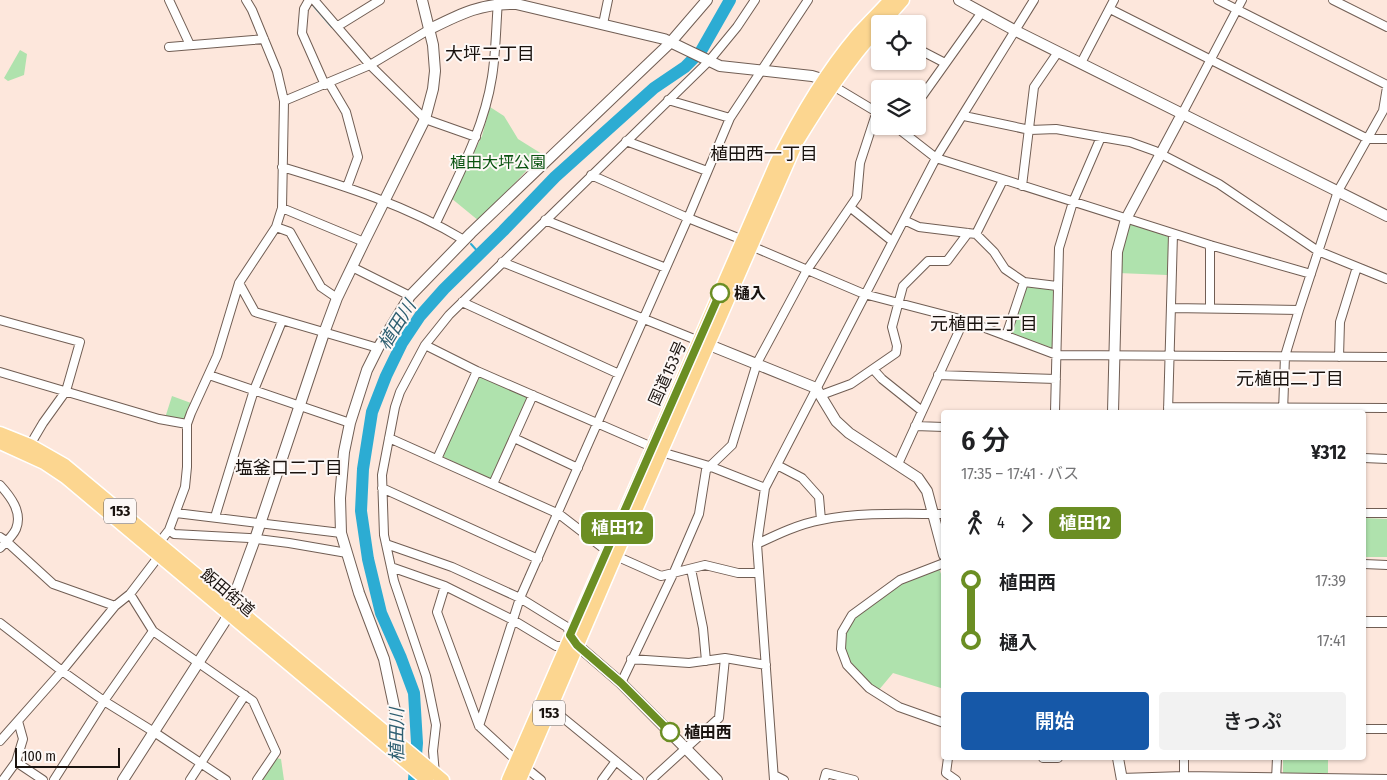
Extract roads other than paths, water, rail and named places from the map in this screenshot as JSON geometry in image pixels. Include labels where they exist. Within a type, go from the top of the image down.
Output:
[{"type":"highway","name":"国道153号","points":[[520,780],[521,764],[571,642],[747,243],[776,163],[792,132],[829,83],[857,36],[890,0]]},
{"type":"highway","name":"国道153号","points":[[892,15],[903,0]]},
{"type":"highway","name":"国道153号","points":[[829,83],[871,39]]},
{"type":"highway","name":"飯田街道","points":[[0,433],[30,445],[65,465],[159,549],[431,775]]},
{"type":"highway","name":"飯田街道","points":[[0,443],[44,463],[65,477],[159,549]]},
{"type":"highway","name":"国道153号","points":[[508,780],[521,764],[552,708],[571,642]]},
{"type":"street","points":[[169,0],[190,45]]},
{"type":"street","points":[[0,741],[62,671],[115,606],[130,594],[159,549],[169,530],[185,487],[187,424],[196,400],[209,375],[239,283],[276,227],[282,208],[284,101],[277,71],[246,0]]},
{"type":"street","points":[[309,0],[304,9],[302,33],[327,84],[346,112],[358,156],[347,187]]},
{"type":"street","points":[[314,0],[370,65],[425,119],[476,137]]},
{"type":"street","points":[[338,26],[380,0]]},
{"type":"street","points":[[123,780],[225,621],[255,539],[324,332],[352,267],[425,119],[433,89],[435,71],[433,45],[422,0]]},
{"type":"street","points":[[603,24],[608,0]]},
{"type":"street","points":[[394,743],[396,715],[384,660],[359,593],[341,532],[341,476],[350,423],[362,383],[378,348],[410,296],[464,240],[671,44],[707,0]]},
{"type":"street","points":[[431,775],[436,726],[426,676],[394,581],[384,535],[382,476],[395,407],[400,392],[425,345],[438,328],[544,220],[709,60],[738,27],[755,0]]},
{"type":"street","points":[[479,726],[520,598],[644,319],[730,118],[808,0]]},
{"type":"street","points":[[959,0],[1016,31],[1387,216]]},
{"type":"street","points":[[784,780],[774,777],[757,544],[765,488],[819,392],[864,294],[936,158],[964,116],[1034,0]]},
{"type":"street","points":[[1081,63],[1114,0]]},
{"type":"street","points":[[1218,0],[1387,86],[1383,111],[1338,191],[1284,356],[1284,410]]},
{"type":"street","points":[[1113,410],[1117,252],[1126,219],[1242,0]]},
{"type":"street","points":[[1334,0],[1387,27]]},
{"type":"street","points":[[284,101],[370,65],[430,29],[469,10],[498,2],[516,4],[664,39],[720,66],[812,76],[829,83],[871,109]]},
{"type":"street","points":[[436,223],[476,137],[486,107],[493,76],[498,2]]},
{"type":"street","points":[[1110,9],[1368,138],[1387,139]]},
{"type":"street","points":[[926,90],[982,12]]},
{"type":"street","points":[[169,47],[264,39]]},
{"type":"street","points":[[1022,186],[1034,87],[1058,52]]},
{"type":"street","points":[[926,53],[945,63]]},
{"type":"street","points":[[668,100],[730,118]]},
{"type":"street","points":[[964,116],[1030,130],[1056,129],[1130,142],[1161,154],[1220,184],[1318,250],[1387,279]]},
{"type":"street","points":[[621,683],[674,572],[699,514],[706,470],[732,445],[757,363],[807,270],[857,197],[860,163],[871,132]]},
{"type":"street","points":[[908,135],[936,158],[1173,234],[1311,274]]},
{"type":"street","points":[[1055,410],[1059,248],[1073,202],[1101,137]]},
{"type":"street","points":[[626,141],[707,172]]},
{"type":"street","points":[[282,167],[385,201],[436,223],[464,240]]},
{"type":"street","points":[[591,175],[864,294],[964,320],[1057,355],[1387,357]]},
{"type":"street","points":[[819,392],[851,384],[896,353],[898,346],[892,327],[903,286],[928,261],[947,260],[972,234],[1003,180]]},
{"type":"street","points":[[282,208],[364,242]]},
{"type":"street","points":[[851,208],[892,241]]},
{"type":"street","points":[[544,220],[666,268]]},
{"type":"street","points":[[904,220],[919,227],[972,234],[994,252],[1005,269],[1024,282],[1057,286]]},
{"type":"street","points":[[276,227],[290,232],[321,287],[338,298]]},
{"type":"street","points":[[1173,234],[1168,410],[1387,408]]},
{"type":"street","points":[[1210,245],[1210,308]]},
{"type":"street","points":[[502,262],[757,363],[819,392],[836,421],[842,427],[918,478],[927,491],[941,545]]},
{"type":"street","points":[[352,267],[410,296]]},
{"type":"street","points":[[1338,357],[1340,322],[1357,267]]},
{"type":"street","points":[[1006,336],[1024,282]]},
{"type":"street","points":[[239,283],[254,312],[378,348]]},
{"type":"street","points":[[462,302],[619,374]]},
{"type":"street","points":[[1171,308],[1299,310]]},
{"type":"street","points":[[0,320],[80,342],[66,391],[42,422],[30,445]]},
{"type":"street","points":[[215,517],[254,390],[282,320]]},
{"type":"street","points":[[898,464],[964,320]]},
{"type":"street","points":[[425,345],[657,450],[709,466],[765,488]]},
{"type":"street","points":[[872,369],[882,380],[922,411]]},
{"type":"street","points":[[437,459],[477,370]]},
{"type":"street","points":[[0,372],[159,419],[187,424]]},
{"type":"street","points":[[209,375],[350,423]]},
{"type":"street","points":[[938,375],[1056,379]]},
{"type":"street","points":[[493,484],[533,395]]},
{"type":"street","points":[[915,426],[941,427]]},
{"type":"street","points":[[390,438],[558,514],[611,554],[661,576],[705,565],[738,573],[759,572]]},
{"type":"street","points":[[514,438],[578,468]]},
{"type":"street","points":[[1366,458],[1387,459]]},
{"type":"street","points":[[777,464],[802,478],[819,497],[821,520]]},
{"type":"street","points":[[0,485],[12,498],[18,515],[16,529],[3,539],[0,548]]},
{"type":"street","points":[[382,488],[538,559]]},
{"type":"street","points":[[176,513],[341,532]]},
{"type":"street","points":[[1366,513],[1387,514]]},
{"type":"street","points":[[757,544],[785,530],[821,520],[867,514],[941,514]]},
{"type":"street","points":[[169,530],[174,534],[255,539],[347,553]]},
{"type":"street","points":[[3,539],[53,584],[115,606]]},
{"type":"street","points":[[386,544],[452,567],[520,598],[567,627],[571,642],[621,683],[717,780]]},
{"type":"street","points":[[1366,564],[1387,564]]},
{"type":"street","points":[[941,565],[900,580],[852,615],[842,632],[841,649],[847,665],[869,688],[899,707],[941,722]]},
{"type":"street","points":[[390,567],[445,586],[513,620],[556,646],[571,642]]},
{"type":"street","points":[[691,569],[703,628],[706,661]]},
{"type":"street","points":[[445,586],[437,612],[479,726],[541,780]]},
{"type":"street","points":[[130,594],[153,631],[253,701],[276,752],[257,780]]},
{"type":"street","points":[[1366,622],[1387,622]]},
{"type":"street","points":[[0,623],[104,701],[226,780]]},
{"type":"street","points":[[54,780],[104,701],[153,631]]},
{"type":"street","points":[[631,660],[688,663],[725,658],[766,665]]},
{"type":"street","points":[[651,780],[719,718],[725,658]]},
{"type":"street","points":[[190,780],[245,695]]},
{"type":"street","points":[[552,708],[639,780]]},
{"type":"street","points":[[3,780],[16,762],[22,739],[18,721]]},
{"type":"street","points":[[1366,729],[1387,729]]},
{"type":"street","points":[[948,760],[946,772],[956,780]]},
{"type":"street","points":[[1118,760],[1122,779],[1387,779]]},
{"type":"street","points":[[1184,760],[1184,778]]},
{"type":"street","points":[[1276,778],[1277,760]]},
{"type":"street","points":[[602,780],[616,761]]},
{"type":"street","points":[[16,762],[42,780]]},
{"type":"street","points":[[824,780],[826,773],[854,780]]},
{"type":"waterway","name":"植田川","points":[[414,780],[417,743],[414,693],[381,613],[368,559],[361,511],[363,469],[372,412],[386,376],[402,343],[420,316],[444,289],[555,177],[654,88],[685,67],[701,51],[730,0]]},
{"type":"waterway","points":[[313,5],[332,27]]},
{"type":"waterway","points":[[471,244],[480,254]]},
{"type":"place","name":"樋入","points":[[720,293]]},
{"type":"place","name":"植田西","points":[[670,732]]},
{"type":"district","name":"大坪二丁目","points":[[490,54]]},
{"type":"district","name":"植田西一丁目","points":[[764,154]]},
{"type":"district","name":"元植田三丁目","points":[[984,324]]},
{"type":"district","name":"元植田二丁目","points":[[1290,379]]},
{"type":"district","name":"塩釜口二丁目","points":[[289,468]]},
{"type":"park label","name":"植田大坪公園","points":[[498,162]]}]
